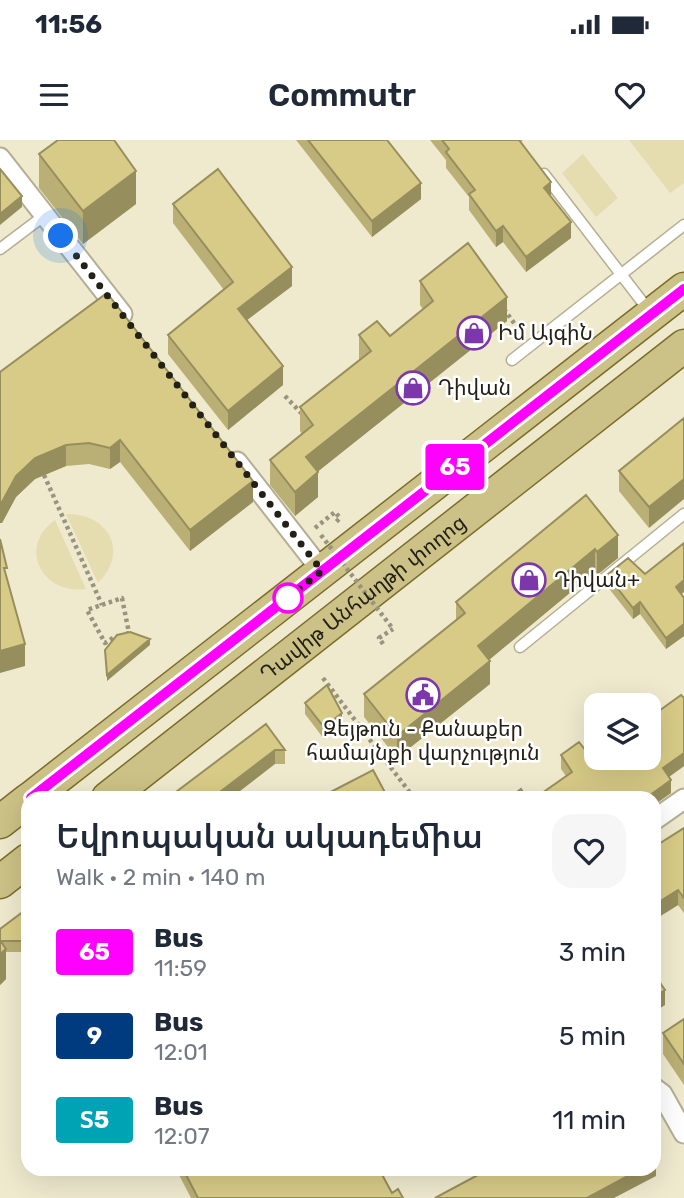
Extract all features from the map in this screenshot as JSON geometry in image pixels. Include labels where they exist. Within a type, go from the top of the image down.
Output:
[{"type":"main road","points":[[39,791],[684,289]]},
{"type":"main road","name":"Դավիթ Անհաղթի փողոց","points":[[117,791],[684,346]]},
{"type":"main road","points":[[0,822],[21,805]]},
{"type":"main road","points":[[0,882],[21,866]]},
{"type":"street","points":[[0,158],[131,326]]},
{"type":"street","points":[[225,446],[322,571]]},
{"type":"street","points":[[661,815],[684,799]]},
{"type":"street","points":[[661,1093],[684,1133]]},
{"type":"lane","points":[[533,159],[652,315]]},
{"type":"lane","points":[[0,249],[45,215]]},
{"type":"lane","points":[[512,360],[684,225]]},
{"type":"lane","points":[[520,647],[684,514]]},
{"type":"path","points":[[501,304],[530,345]]},
{"type":"path","points":[[285,396],[302,416],[312,408]]},
{"type":"path","points":[[44,475],[102,605]]},
{"type":"path","points":[[315,528],[335,512],[340,519],[321,535],[393,628],[379,638],[383,644]]},
{"type":"path","points":[[122,598],[129,633],[105,643],[87,610],[102,605],[122,598]]},
{"type":"path","points":[[323,678],[409,791]]},
{"type":"shaded area","points":[[629,140],[684,140],[684,183],[670,193]]},
{"type":"shaded area","points":[[583,154],[618,198],[596,217],[562,173]]},
{"type":"shaded area","points":[[66,514],[81,515],[93,520],[110,536],[112,559],[108,571],[98,583]]},
{"type":"shaded area","points":[[55,520],[86,589],[70,589],[57,585],[40,567],[38,543],[44,531]]},
{"type":"building","points":[[58,140],[114,140],[136,171],[83,211],[39,154]]},
{"type":"building","points":[[308,140],[387,140],[421,183],[372,221]]},
{"type":"building","points":[[442,140],[519,140],[551,182],[544,188],[571,222],[526,257],[503,226],[496,231],[469,194],[475,190],[446,152],[449,149]]},
{"type":"building","points":[[0,169],[22,196],[0,214]]},
{"type":"building","points":[[218,169],[292,267],[238,309],[283,366],[228,411],[168,335],[233,282],[173,204]]},
{"type":"building","points":[[468,243],[507,297],[306,457],[318,472],[295,492],[270,460],[313,425],[300,407],[371,351],[359,335],[377,321],[390,336],[433,301],[420,281]]},
{"type":"building","points":[[107,293],[253,481],[190,530],[120,440],[110,448],[89,443],[66,445],[35,458],[16,476],[0,502],[0,372]]},
{"type":"building","points":[[684,418],[684,479],[649,507],[619,471]]},
{"type":"building","points":[[586,495],[618,535],[597,552],[595,549],[478,646],[490,661],[397,736],[364,694],[465,613],[456,602]]},
{"type":"building","points":[[0,539],[7,568],[4,568],[25,644],[0,651]]},
{"type":"building","points":[[684,543],[684,580],[676,587],[684,598],[684,624],[666,638],[640,602],[633,608],[607,575],[628,558],[645,574]]},
{"type":"building","points":[[130,632],[150,639],[107,675],[105,650],[117,635]]},
{"type":"building","points":[[327,685],[342,713],[324,727],[305,703]]},
{"type":"building","points":[[681,695],[684,698],[684,753],[663,768],[671,780],[656,791],[545,791],[572,772],[561,755],[579,742],[584,748],[584,770],[661,770],[661,709]]},
{"type":"building","points":[[266,724],[285,750],[275,750],[221,791],[177,791]]},
{"type":"building","points":[[373,770],[384,791],[332,791]]},
{"type":"building","points":[[684,828],[684,898],[678,890],[661,901],[661,843]]},
{"type":"building","points":[[21,913],[21,941],[0,941],[0,929]]},
{"type":"building","points":[[0,940],[6,949],[0,954]]},
{"type":"building","points":[[684,1019],[684,1064],[663,1033]]},
{"type":"building","points":[[187,1176],[383,1176],[392,1193],[398,1189],[403,1198],[198,1198]]},
{"type":"building","points":[[476,1176],[628,1176],[587,1198],[435,1198]]},
{"type":"bus line","name":"65","points":[[40,791],[684,289]]},
{"type":"place","name":"Իմ ԱյգիՆ","points":[[474,333]]},
{"type":"place","name":"Դիվան","points":[[413,388]]},
{"type":"place","name":"Դիվան+","points":[[529,580]]},
{"type":"place","name":"Զեյթուն - Քանաքեր համայնքի վարչություն","points":[[423,695]]},
{"type":"route","points":[[61,236],[322,571],[281,603],[288,598]]}]
